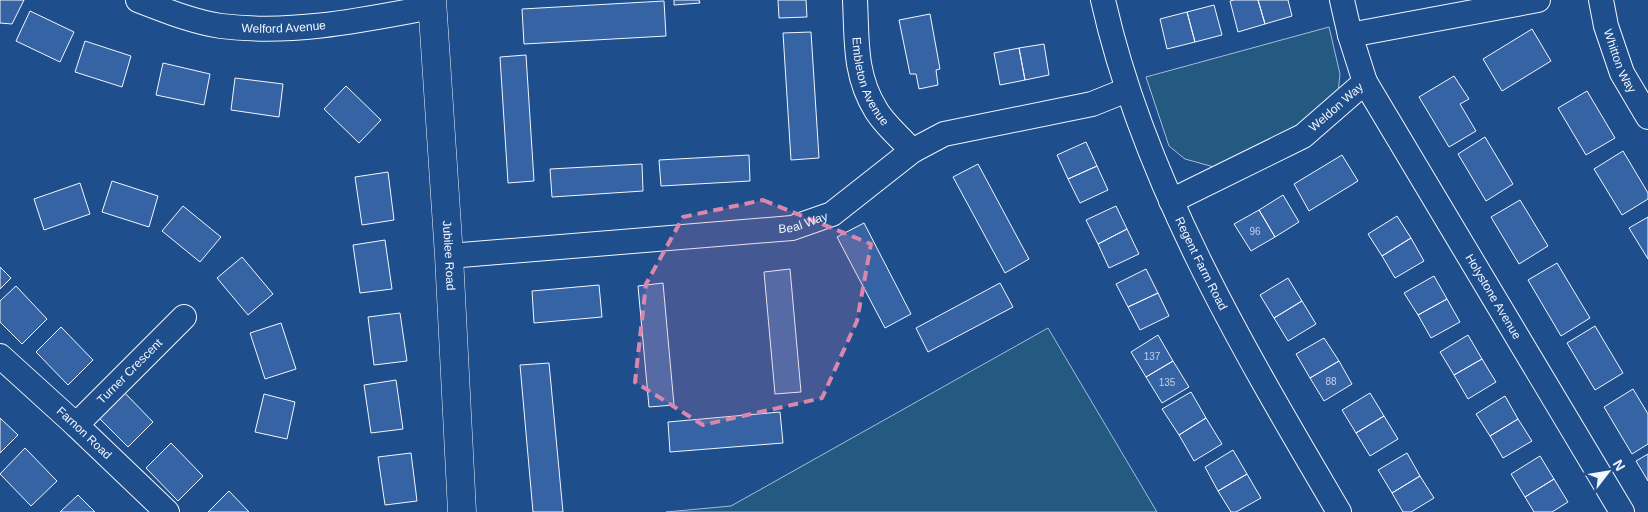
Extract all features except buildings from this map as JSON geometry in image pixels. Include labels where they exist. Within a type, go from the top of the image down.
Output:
[{"type":"street","name":"Welford Avenue","points":[[138,0],[169,12],[220,26],[274,29],[350,22],[432,3]]},
{"type":"street","name":"Embleton Avenue","points":[[855,0],[858,67],[866,92],[876,112],[912,151]]},
{"type":"street","name":"Regent Farm Road","points":[[1102,0],[1127,90],[1172,201],[1234,329],[1339,512]]},
{"type":"street","name":"Weldon Way","points":[[1172,201],[1303,136],[1366,82],[1350,35],[1342,0]]},
{"type":"street","points":[[1350,35],[1538,0]]},
{"type":"street","name":"Whitton Way","points":[[1601,0],[1606,26],[1622,73],[1648,117]]},
{"type":"street","name":"Jubilee Road","points":[[432,3],[449,256],[462,512]]},
{"type":"street","name":"Holystone Avenue","points":[[1366,82],[1622,512]]},
{"type":"street","name":"Beal Way","points":[[449,256],[792,228],[832,214],[912,151],[944,134],[1092,104],[1127,90]]},
{"type":"street","name":"Turner Crescent","points":[[76,425],[184,317]]},
{"type":"street","name":"Farnon Road","points":[[0,356],[167,512]]},
{"type":"highlighted area","points":[[763,200],[871,244],[857,321],[822,398],[703,425],[635,382],[646,284],[683,217]]},
{"type":"shaded area","points":[[1329,27],[1340,74],[1338,93],[1294,129],[1214,167],[1185,159],[1169,146],[1146,77]]},
{"type":"shaded area","points":[[1048,328],[1157,512],[666,512],[731,506]]}]
